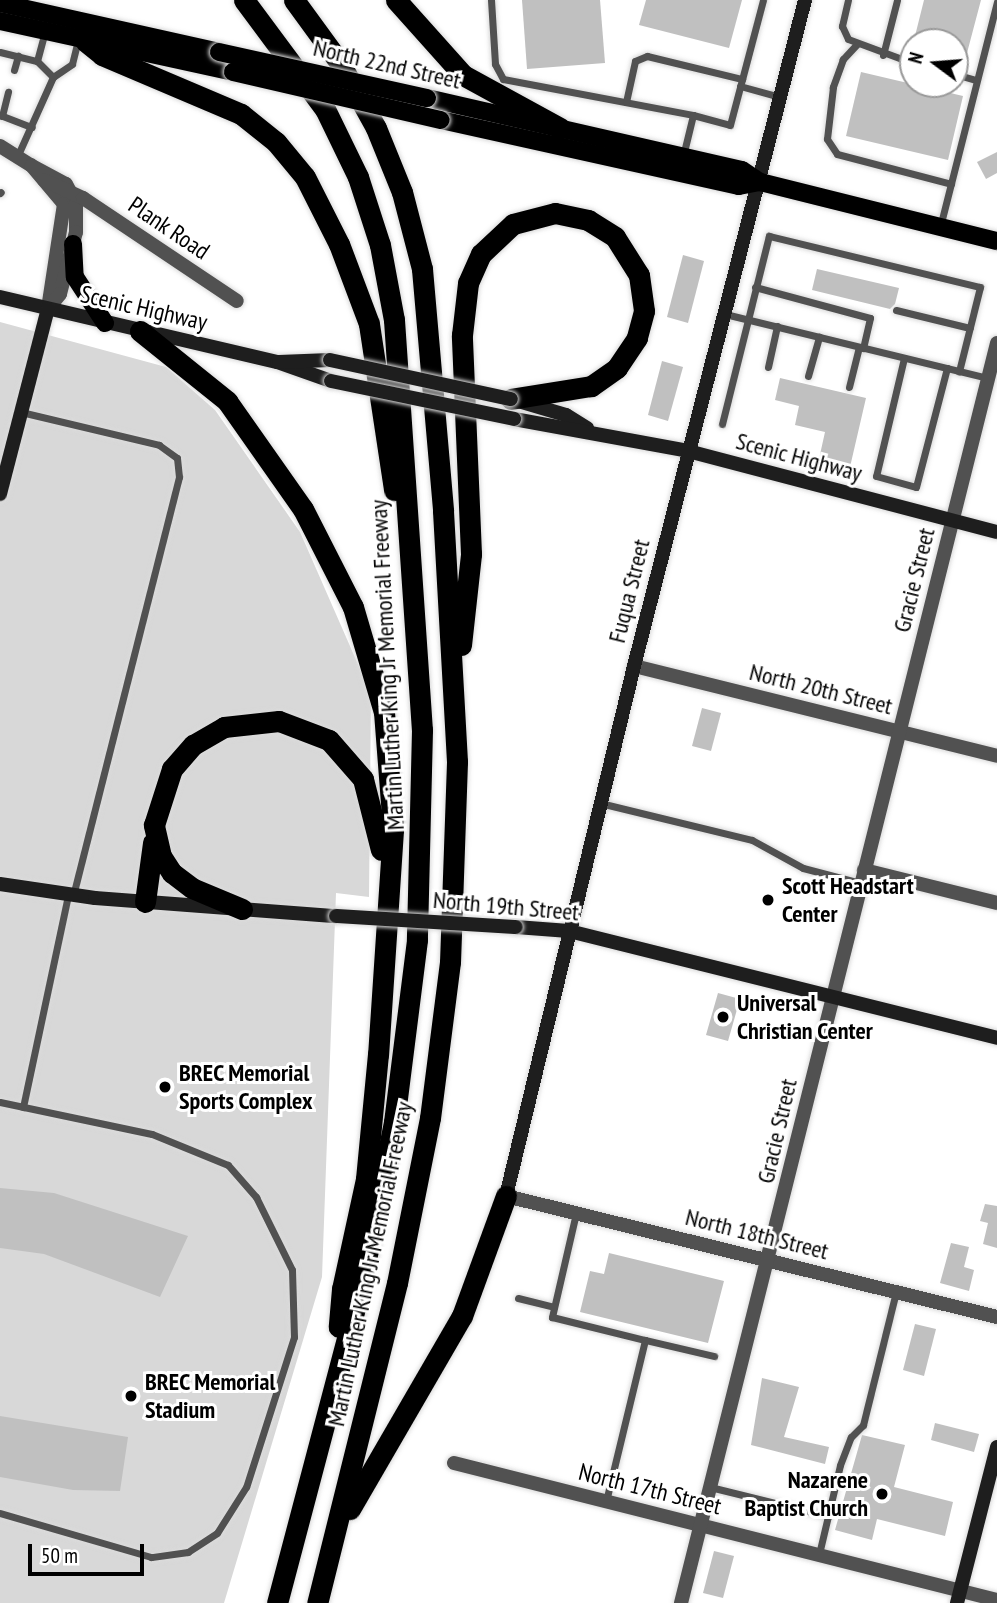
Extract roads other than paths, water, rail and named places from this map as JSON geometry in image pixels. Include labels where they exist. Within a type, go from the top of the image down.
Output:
[{"type":"highway","name":"Martin Luther King Jr Memorial Freeway","points":[[244,0],[300,70],[330,118],[358,177],[380,245],[394,320],[413,589],[422,766],[414,969],[380,1200],[337,1359],[277,1603]]},
{"type":"highway","name":"Martin Luther King Jr Memorial Freeway","points":[[294,0],[333,51],[376,128],[417,248],[429,319],[455,685],[457,846],[442,1036],[408,1234],[317,1603]]},
{"type":"highway","points":[[396,0],[463,75],[560,128]]},
{"type":"highway","points":[[82,40],[102,55],[241,114],[275,142],[305,177],[339,244],[369,324],[413,589]]},
{"type":"highway","points":[[455,685],[470,579],[462,335],[468,283],[481,254],[513,224],[555,213],[595,223],[622,245],[639,275],[644,311],[633,346],[617,368],[591,386],[512,409]]},
{"type":"highway","points":[[140,331],[195,371],[241,418],[303,509],[353,607],[378,684],[391,761],[391,856],[371,1142],[342,1289],[337,1359]]},
{"type":"highway","points":[[145,902],[154,825],[172,769],[214,731],[267,720],[320,735],[352,762],[376,815],[383,952]]},
{"type":"highway","points":[[154,825],[161,856],[172,873],[192,888],[242,909]]},
{"type":"highway","points":[[330,1553],[379,1453],[462,1316],[506,1196]]},
{"type":"main road","name":"North 22nd Street","points":[[0,3],[683,156],[742,170],[760,182]]},
{"type":"main road","name":"North 22nd Street","points":[[0,21],[726,183],[760,182],[997,241]]},
{"type":"main road","points":[[73,244],[75,277],[105,323]]},
{"type":"street","name":"Fuqua Street","points":[[506,1196],[634,666],[805,0]]},
{"type":"street","name":"Plank Road","points":[[0,146],[31,165],[50,171],[74,195]]},
{"type":"street","name":"Plank Road","points":[[31,165],[61,196],[66,215],[48,309]]},
{"type":"street","name":"Plank Road","points":[[44,180],[74,195],[237,301]]},
{"type":"street","points":[[0,494],[48,309],[60,294],[73,244],[74,195]]},
{"type":"street","name":"Scenic Highway","points":[[0,298],[278,362],[331,381],[566,415],[588,429],[688,451],[997,532]]},
{"type":"street","name":"Gracie Street","points":[[681,1603],[771,1261],[832,996],[997,343]]},
{"type":"street","name":"Scenic Highway","points":[[278,362],[330,360],[512,409]]},
{"type":"street","name":"North 20th Street","points":[[634,666],[997,756]]},
{"type":"street","points":[[863,876],[997,903]]},
{"type":"street","name":"North 19th Street","points":[[0,884],[70,895],[145,902],[569,931],[997,1038]]},
{"type":"street","name":"North 18th Street","points":[[506,1196],[997,1317]]},
{"type":"street","points":[[959,1597],[997,1447]]},
{"type":"street","name":"North 17th Street","points":[[454,1463],[819,1554],[959,1597],[997,1600]]},
{"type":"lane","points":[[491,0],[495,64],[503,79],[730,125],[763,0]]},
{"type":"lane","points":[[848,0],[842,26],[857,44],[899,59]]},
{"type":"lane","points":[[883,55],[897,0]]},
{"type":"lane","points":[[940,227],[997,1]]},
{"type":"lane","points":[[37,61],[45,31]]},
{"type":"lane","points":[[17,157],[52,77],[72,64],[82,40]]},
{"type":"lane","points":[[857,44],[843,59],[833,87],[827,139],[837,154],[951,184]]},
{"type":"lane","points":[[0,52],[37,61],[52,77]]},
{"type":"lane","points":[[14,70],[18,56]]},
{"type":"lane","points":[[626,102],[635,61],[647,56],[781,97]]},
{"type":"lane","points":[[969,78],[976,80]]},
{"type":"lane","points":[[8,92],[1,116],[32,127]]},
{"type":"lane","points":[[683,156],[693,116]]},
{"type":"lane","points":[[722,424],[746,319],[769,236],[980,287],[959,371]]},
{"type":"lane","points":[[755,287],[870,318],[849,387]]},
{"type":"lane","points":[[895,310],[970,328]]},
{"type":"lane","points":[[726,314],[988,378]]},
{"type":"lane","points":[[768,367],[777,326]]},
{"type":"lane","points":[[808,376],[818,337]]},
{"type":"lane","points":[[904,358],[876,477],[916,487],[947,368]]},
{"type":"lane","points":[[21,412],[159,445],[177,458],[179,477],[70,895],[23,1107]]},
{"type":"lane","points":[[600,803],[752,840],[803,868],[863,876]]},
{"type":"lane","points":[[0,1102],[152,1134],[228,1165],[256,1197],[292,1270],[294,1337],[246,1487],[217,1533],[188,1552],[151,1557],[0,1513]]},
{"type":"lane","points":[[576,1213],[552,1317],[714,1356]]},
{"type":"lane","points":[[819,1554],[840,1465],[851,1437],[863,1425],[896,1292]]},
{"type":"lane","points":[[518,1298],[554,1307]]},
{"type":"lane","points":[[606,1501],[645,1340]]},
{"type":"lane","points":[[710,1487],[828,1516]]},
{"type":"place","name":"Scott Headstart Center","points":[[768,900]]},
{"type":"place","name":"Universal Christian Center","points":[[723,1017]]},
{"type":"place","name":"BREC Memorial Sports Complex","points":[[165,1087]]},
{"type":"place","name":"BREC Memorial Stadium","points":[[131,1396]]},
{"type":"place","name":"Nazarene Baptist Church","points":[[882,1494]]}]
